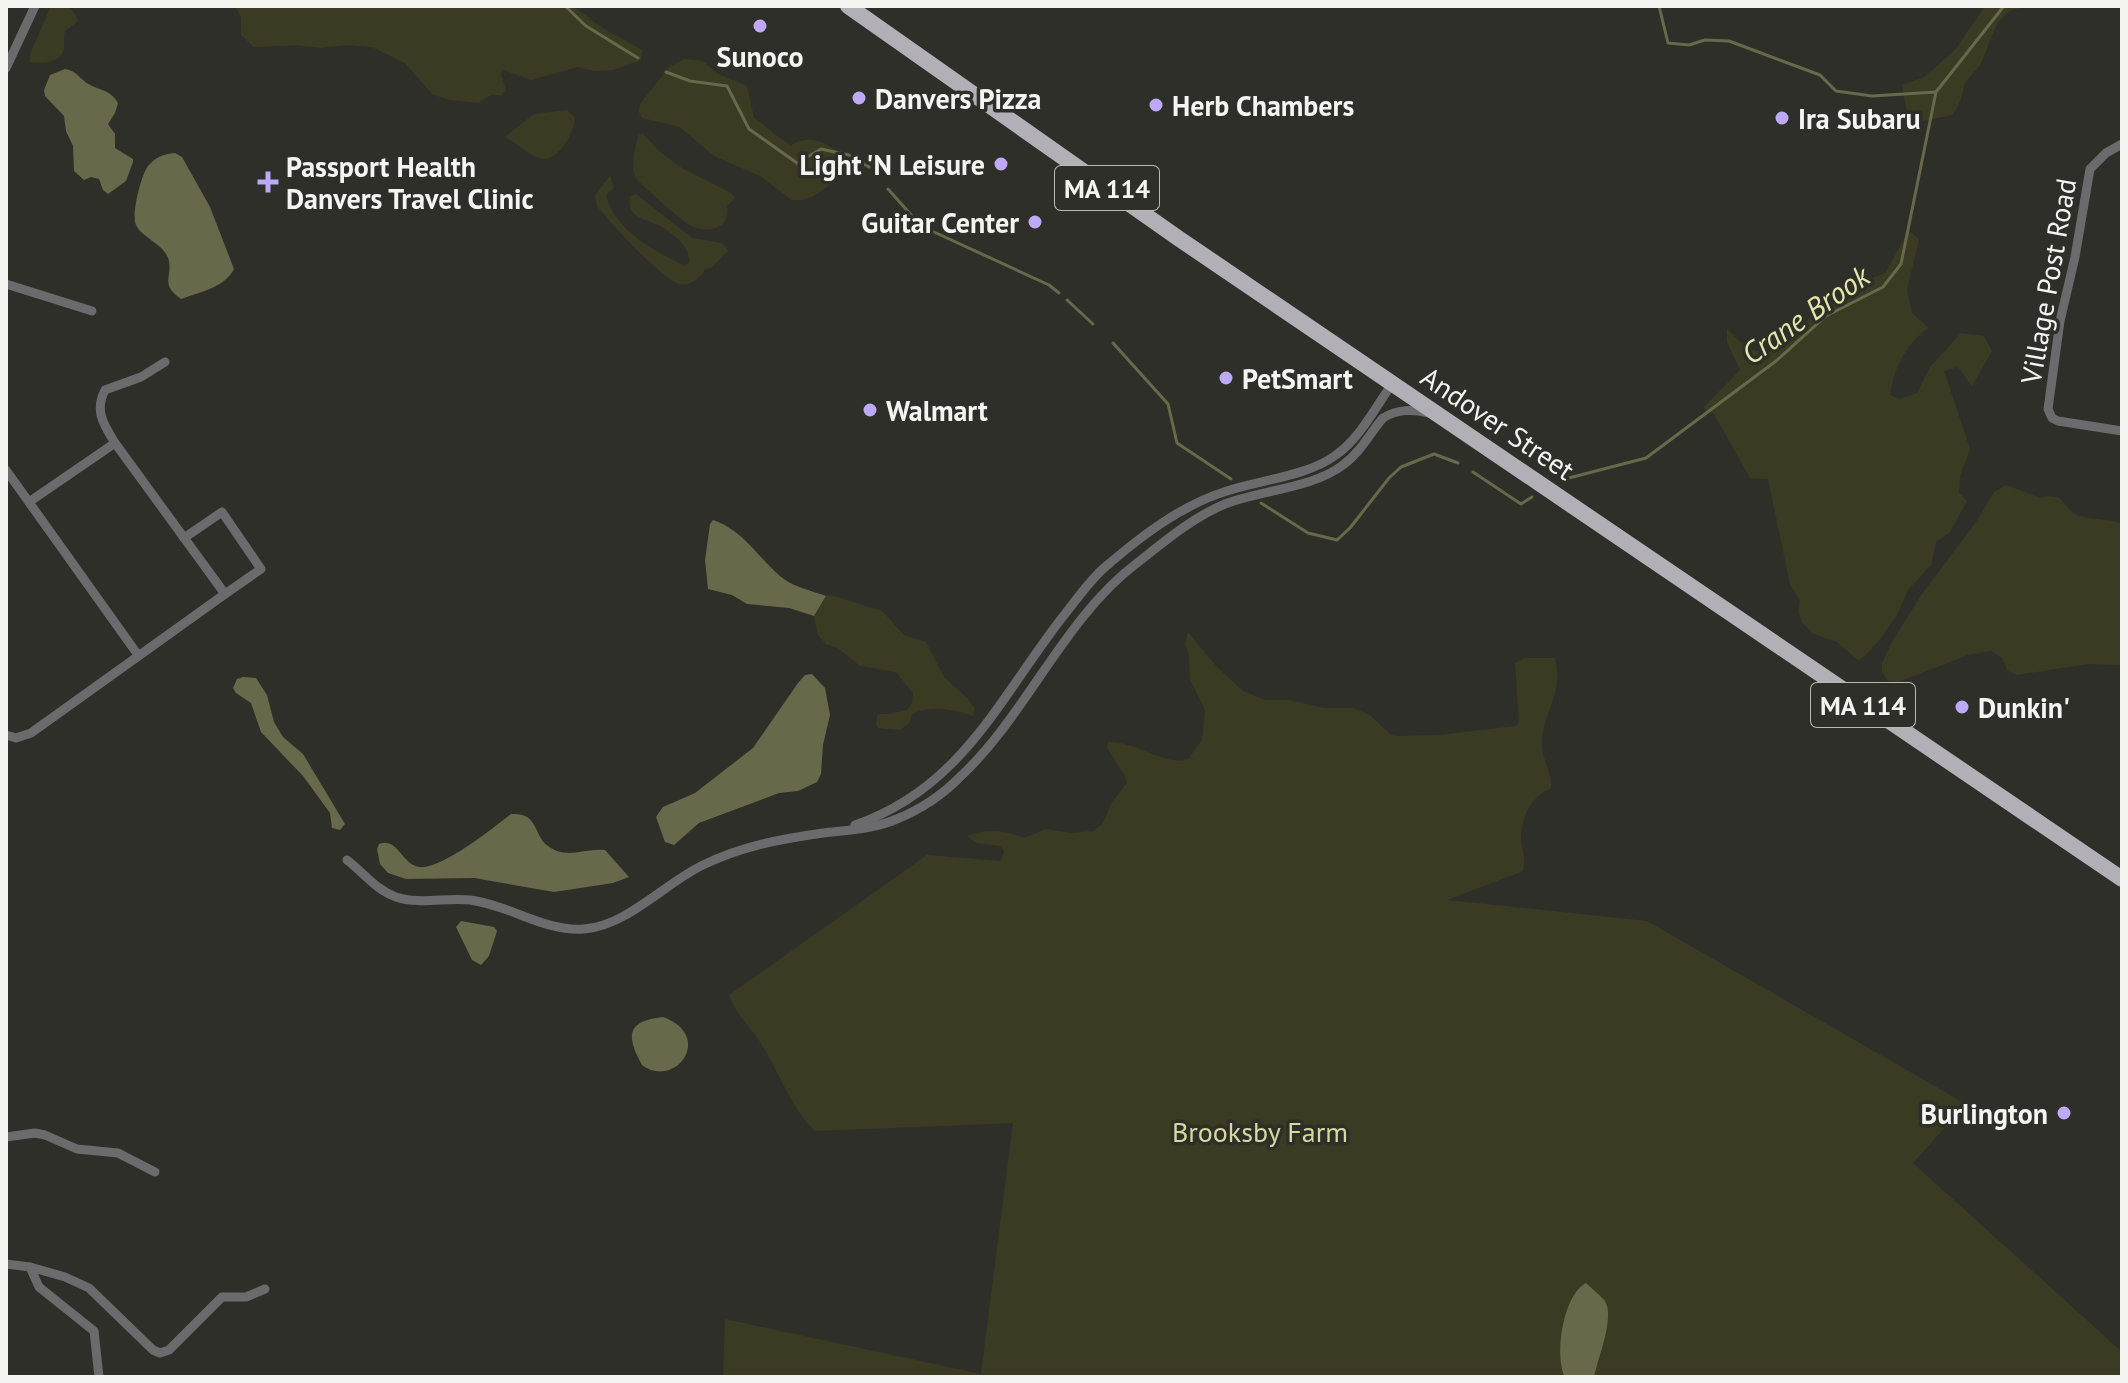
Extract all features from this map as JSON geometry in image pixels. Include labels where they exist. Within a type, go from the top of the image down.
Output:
[{"type":"highway","name":"Andover Street","points":[[848,6],[1167,230],[2122,879]]},
{"type":"street","points":[[6,68],[35,6]]},
{"type":"street","name":"Village Post Road","points":[[2122,144],[2106,153],[2090,169],[2060,321],[2048,409],[2052,418],[2058,421],[2122,431]]},
{"type":"street","points":[[6,284],[92,311]]},
{"type":"street","points":[[165,362],[141,377],[105,390],[99,408],[101,417],[115,443],[225,594]]},
{"type":"street","points":[[837,831],[868,821],[902,803],[952,766],[1072,605],[1100,571],[1125,550],[1195,502],[1310,468],[1337,455],[1353,440],[1392,384]]},
{"type":"street","points":[[347,860],[378,888],[403,899],[472,900],[498,906],[553,927],[584,929],[616,921],[681,877],[729,854],[777,840],[868,828],[896,819],[923,805],[959,778],[990,746],[1110,586],[1191,523],[1225,504],[1334,471],[1345,464],[1383,418],[1391,413],[1417,410],[1436,414]]},
{"type":"street","points":[[29,502],[115,443]]},
{"type":"street","points":[[6,470],[138,655]]},
{"type":"street","points":[[6,735],[16,738],[31,733],[261,569],[222,512],[184,538]]},
{"type":"street","points":[[6,1137],[35,1133],[45,1135],[77,1149],[118,1153],[155,1172]]},
{"type":"street","points":[[6,1264],[65,1277],[89,1288],[153,1350],[160,1353],[169,1350],[222,1297],[246,1297],[265,1289]]},
{"type":"street","points":[[30,1267],[39,1287],[94,1331],[99,1377]]},
{"type":"green space","points":[[51,6],[67,6],[78,21],[65,31],[61,56],[48,62],[30,62],[30,54]]},
{"type":"green space","points":[[235,6],[573,6],[601,27],[642,50],[641,60],[613,70],[595,71],[577,67],[531,80],[504,70],[501,74],[506,90],[502,95],[491,95],[479,103],[449,100],[432,94],[405,63],[372,47],[254,47],[241,35],[241,17]]},
{"type":"green space","points":[[1985,6],[2041,6],[2015,9],[2003,17],[1980,64],[1966,82],[1959,105],[1952,115],[1923,121],[1911,118],[1902,85],[1924,77],[1955,50]]},
{"type":"green space","points":[[685,59],[703,61],[716,73],[747,86],[754,118],[791,145],[810,140],[825,144],[855,163],[852,170],[812,197],[792,200],[760,176],[714,156],[680,127],[642,118],[640,104],[670,66]]},
{"type":"green space","points":[[567,110],[575,118],[574,124],[568,139],[552,157],[539,158],[505,137],[534,114]]},
{"type":"green space","points":[[643,134],[683,169],[731,193],[735,198],[727,206],[727,214],[721,225],[702,229],[688,224],[636,178],[633,168],[635,150],[639,135]]},
{"type":"green space","points":[[610,176],[614,187],[606,195],[610,207],[626,229],[648,246],[683,265],[689,263],[688,252],[678,239],[631,210],[630,196],[636,194],[692,238],[722,243],[728,251],[691,283],[684,285],[672,280],[636,249],[597,206],[595,195]]},
{"type":"green space","points":[[1909,231],[1919,239],[1907,290],[1912,313],[1929,328],[1902,357],[1890,395],[1900,399],[1917,393],[1930,367],[1961,333],[1984,336],[1992,351],[1972,386],[1958,367],[1944,371],[1970,449],[1960,476],[1959,493],[1967,501],[1950,532],[1936,542],[1931,565],[1908,590],[1897,615],[1881,638],[1858,660],[1837,642],[1812,633],[1802,622],[1798,610],[1800,601],[1790,584],[1768,479],[1750,478],[1714,414],[1703,408],[1740,370],[1727,342],[1727,329],[1747,349],[1768,353],[1814,315],[1821,299],[1885,273]]},
{"type":"green space","points":[[2006,485],[2041,498],[2058,497],[2077,515],[2122,524],[2122,665],[2088,664],[2017,675],[2008,671],[2002,658],[1991,651],[1968,655],[1898,682],[1888,681],[1882,672],[1882,663],[1893,640],[1994,492]]},
{"type":"green space","points":[[826,596],[882,611],[904,635],[926,642],[944,677],[975,709],[973,716],[950,710],[927,710],[912,714],[909,723],[900,730],[878,728],[877,716],[907,710],[913,693],[896,672],[860,666],[838,648],[826,644],[818,635],[814,617]]},
{"type":"green space","name":"Brooksby Farm","points":[[1188,632],[1217,667],[1243,691],[1265,700],[1289,700],[1324,708],[1353,708],[1370,715],[1391,735],[1397,736],[1439,735],[1516,726],[1519,721],[1515,663],[1525,658],[1555,658],[1556,690],[1542,739],[1551,788],[1533,802],[1525,816],[1521,839],[1523,871],[1447,900],[1647,921],[1966,1104],[1913,1163],[2122,1352],[2122,1377],[723,1377],[725,1319],[981,1374],[1013,1123],[815,1131],[797,1110],[764,1048],[738,1013],[729,995],[927,855],[1001,861],[1004,851],[1000,846],[976,843],[967,836],[996,831],[1024,838],[1046,829],[1070,833],[1094,831],[1103,823],[1112,802],[1127,783],[1107,747],[1108,742],[1129,745],[1170,760],[1188,759],[1202,740],[1205,710],[1190,679],[1189,655],[1185,644]]},
{"type":"shaded area","points":[[65,69],[110,94],[118,103],[108,124],[115,134],[115,148],[133,162],[126,181],[108,194],[99,179],[91,177],[84,180],[74,171],[73,146],[64,116],[45,96],[50,75]]},
{"type":"shaded area","points":[[175,153],[182,157],[210,207],[234,269],[218,285],[181,299],[169,285],[167,255],[139,230],[135,220],[142,178],[148,166],[160,156]]},
{"type":"shaded area","points":[[713,520],[742,537],[785,580],[826,596],[814,616],[789,608],[747,604],[732,595],[708,589],[705,560]]},
{"type":"shaded area","points":[[812,674],[825,688],[830,715],[821,774],[817,782],[699,823],[674,845],[665,842],[656,817],[663,807],[695,793],[753,748],[798,683],[805,675]]},
{"type":"shaded area","points":[[256,678],[267,695],[274,722],[283,737],[303,754],[345,824],[340,830],[332,828],[330,813],[303,776],[261,732],[251,703],[236,693],[233,688],[237,679]]},
{"type":"shaded area","points":[[511,814],[520,814],[531,820],[543,841],[555,850],[568,853],[605,850],[629,877],[613,883],[554,892],[474,878],[406,879],[388,873],[380,864],[377,849],[379,844],[385,843],[395,847],[413,865],[429,866],[440,862]]},
{"type":"shaded area","points":[[461,921],[494,927],[497,931],[489,956],[481,965],[472,960],[456,927]]},
{"type":"shaded area","points":[[663,1017],[678,1026],[686,1036],[688,1047],[677,1066],[667,1071],[655,1071],[642,1065],[632,1038],[636,1026]]},
{"type":"shaded area","points":[[1586,1283],[1608,1308],[1605,1338],[1594,1377],[1565,1377],[1560,1355],[1566,1312],[1571,1300]]},
{"type":"waterway","name":"Crane Brook","points":[[565,6],[586,26],[638,58]]},
{"type":"waterway","points":[[1659,6],[1668,43],[1689,45],[1705,40],[1729,41],[1820,75],[1836,91],[1872,96],[1936,92]]},
{"type":"waterway","name":"Crane Brook","points":[[1565,479],[1646,458],[1776,361],[1826,316],[1883,287],[1901,264],[1936,92],[2004,6]]},
{"type":"waterway","name":"Crane Brook","points":[[666,72],[690,81],[727,86],[749,129],[797,163],[821,149],[849,155],[869,167]]},
{"type":"waterway","name":"Crane Brook","points":[[888,189],[921,226],[1049,285],[1059,293]]},
{"type":"waterway","name":"Crane Brook","points":[[1067,300],[1093,324]]},
{"type":"waterway","name":"Crane Brook","points":[[1113,343],[1168,404],[1177,443],[1231,479]]},
{"type":"waterway","name":"Crane Brook","points":[[1261,503],[1308,533],[1337,540],[1401,467],[1434,454],[1458,463]]},
{"type":"waterway","name":"Crane Brook","points":[[1473,472],[1521,504],[1532,497]]},
{"type":"place","name":"Sunoco","points":[[760,26]]},
{"type":"place","name":"Danvers Pizza","points":[[859,98]]},
{"type":"place","name":"Herb Chambers","points":[[1156,105]]},
{"type":"place","name":"Ira Subaru","points":[[1782,118]]},
{"type":"place","name":"Light 'N Leisure","points":[[1001,164]]},
{"type":"place","name":"Passport Health Danvers Travel Clinic","points":[[268,182]]},
{"type":"place","name":"Guitar Center","points":[[1035,222]]},
{"type":"place","name":"PetSmart","points":[[1226,378]]},
{"type":"place","name":"Walmart","points":[[870,410]]},
{"type":"place","name":"Dunkin'","points":[[1962,707]]},
{"type":"place","name":"Burlington","points":[[2064,1113]]}]
